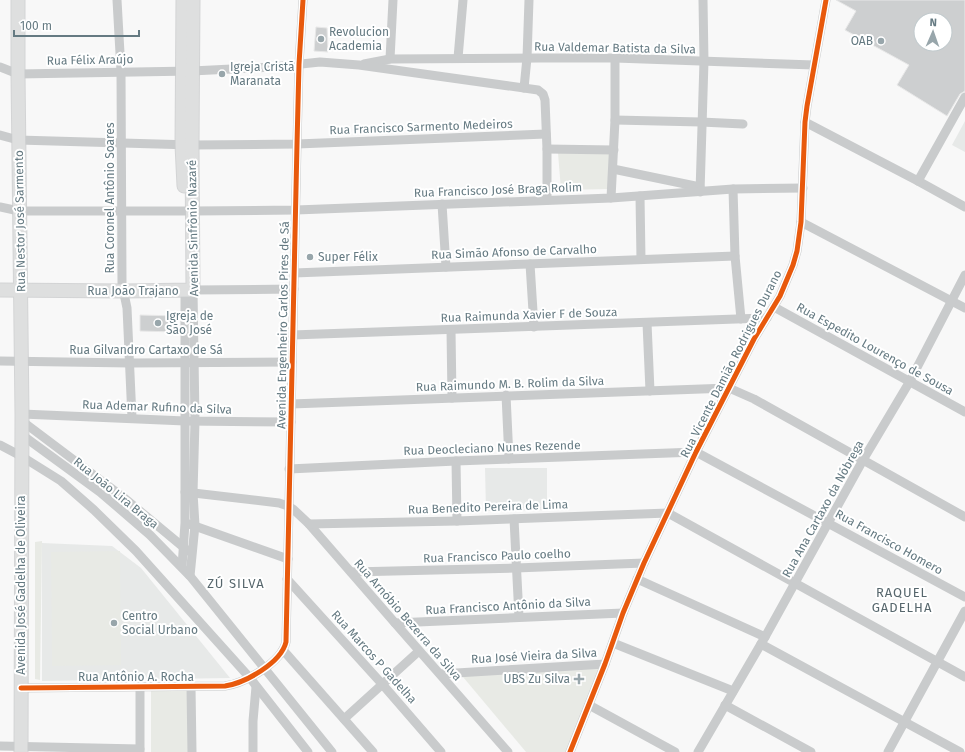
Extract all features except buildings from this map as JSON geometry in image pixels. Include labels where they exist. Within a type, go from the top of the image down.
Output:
[{"type":"main road","name":"Rua Nestor José Sarmento","points":[[18,0],[18,140],[22,362],[21,439]]},
{"type":"main road","name":"Avenida Sinfrônio Nazaré","points":[[183,0],[187,71],[189,290]]},
{"type":"main road","name":"Avenida Sinfrônio Nazaré","points":[[187,71],[193,0]]},
{"type":"main road","name":"Rua João Trajano","points":[[0,290],[189,290]]},
{"type":"main road","name":"Avenida José Gadelha de Oliveira","points":[[21,439],[21,749]]},
{"type":"street","name":"Rua Coronel Antônio Soares","points":[[117,0],[121,71],[122,284],[127,308],[132,418]]},
{"type":"street","name":"Avenida Engenheiro Carlos Pires de Sá","points":[[283,650],[286,642],[288,579],[288,506],[299,64],[303,0]]},
{"type":"street","points":[[390,58],[393,0]]},
{"type":"street","points":[[458,58],[463,0]]},
{"type":"street","points":[[359,65],[390,58],[527,58],[529,0]]},
{"type":"street","points":[[613,169],[700,189],[704,61],[703,0]]},
{"type":"street","name":"Rua Vicente Damião Rodrigues Durano","points":[[570,752],[605,664],[623,613],[644,563],[696,452],[754,339],[774,307],[786,282],[797,251],[801,222],[805,122],[826,0]]},
{"type":"street","name":"Rua Valdemar Batista da Silva","points":[[524,88],[527,58],[615,58],[814,65]]},
{"type":"street","points":[[611,198],[615,120],[615,58]]},
{"type":"street","points":[[299,64],[320,62],[359,65],[538,90],[543,94],[544,100],[547,149],[547,200]]},
{"type":"street","name":"Rua Félix Araújo","points":[[0,67],[18,74],[187,71],[274,67],[299,64]]},
{"type":"street","points":[[918,181],[965,97]]},
{"type":"street","points":[[615,120],[743,124]]},
{"type":"street","points":[[805,122],[965,207]]},
{"type":"street","name":"Rua Francisco Sarmento Medeiros","points":[[0,136],[18,140],[187,145],[297,144],[546,134]]},
{"type":"street","points":[[547,149],[614,150]]},
{"type":"street","name":"Rua Francisco José Braga Rolim","points":[[0,208],[19,211],[296,210],[611,198],[700,189],[803,188]]},
{"type":"street","points":[[733,189],[735,256],[741,319]]},
{"type":"street","points":[[640,196],[641,259]]},
{"type":"street","points":[[442,204],[446,267]]},
{"type":"street","points":[[801,222],[965,308]]},
{"type":"street","name":"Rua Simão Afonso de Carvalho","points":[[294,273],[735,256]]},
{"type":"street","points":[[530,264],[534,327]]},
{"type":"street","name":"Rua Ana Cartaxo da Nóbrega","points":[[698,752],[763,640],[863,460],[910,381],[965,275]]},
{"type":"street","name":"Rua João Trajano","points":[[189,290],[294,289]]},
{"type":"street","name":"Avenida Sinfrônio Nazaré","points":[[189,290],[190,362],[195,421],[185,522],[190,576]]},
{"type":"street","name":"Rua Espedito Lourenço de Sousa","points":[[774,307],[965,412]]},
{"type":"street","name":"Rua Raimunda Xavier F de Souza","points":[[292,335],[767,318]]},
{"type":"street","points":[[647,323],[650,391]]},
{"type":"street","points":[[451,330],[452,398]]},
{"type":"street","name":"Rua Gilvandro Cartaxo de Sá","points":[[0,361],[130,363],[292,362]]},
{"type":"street","name":"Avenida Sinfrônio Nazaré","points":[[182,567],[195,526],[189,492],[185,421],[190,362]]},
{"type":"street","points":[[729,388],[754,399],[965,517]]},
{"type":"street","name":"Rua Raimundo M. B. Rolim da Silva","points":[[291,404],[729,388]]},
{"type":"street","points":[[506,396],[509,459]]},
{"type":"street","points":[[22,417],[123,497],[188,552]]},
{"type":"street","name":"Rua Ademar Rufino da Silva","points":[[22,417],[291,422]]},
{"type":"street","name":"Rua João Lira Braga","points":[[21,439],[77,475],[118,507],[150,535],[182,567],[332,752]]},
{"type":"street","points":[[0,445],[21,456],[61,481],[94,510],[136,551],[250,678],[308,752]]},
{"type":"street","name":"Rua Deocleciano Nunes Rezende","points":[[290,469],[696,452]]},
{"type":"street","name":"Rua Francisco Homero","points":[[696,452],[965,597]]},
{"type":"street","points":[[456,461],[457,521]]},
{"type":"street","points":[[189,492],[279,503],[288,506]]},
{"type":"street","name":"Rua Arnóbio Bezerra da Silva","points":[[288,506],[293,508],[309,524],[508,752]]},
{"type":"street","points":[[668,513],[965,677]]},
{"type":"street","name":"Rua Benedito Pereira de Lima","points":[[309,524],[457,521],[668,513]]},
{"type":"street","points":[[514,519],[519,617]]},
{"type":"street","points":[[185,522],[288,559]]},
{"type":"street","name":"Rua Francisco Paulo coelho","points":[[351,572],[644,563]]},
{"type":"street","name":"Rua Marcos P Gadelha","points":[[288,579],[441,752]]},
{"type":"street","points":[[637,579],[763,640],[960,752]]},
{"type":"street","points":[[888,752],[906,722],[965,611]]},
{"type":"street","name":"Rua Francisco Antônio da Silva","points":[[395,623],[623,613]]},
{"type":"street","points":[[613,643],[733,692]]},
{"type":"street","points":[[283,650],[373,752]]},
{"type":"street","name":"Rua Antônio A. Rocha","points":[[21,688],[225,686],[239,683],[250,678],[264,668],[283,650]]},
{"type":"street","points":[[344,719],[419,651]]},
{"type":"street","name":"Rua José Vieira da Silva","points":[[440,674],[605,664]]},
{"type":"street","points":[[0,746],[21,749],[140,750],[140,687]]},
{"type":"street","points":[[191,687],[192,752]]},
{"type":"street","points":[[253,752],[253,721],[256,687]]},
{"type":"street","points":[[589,704],[675,752]]},
{"type":"street","points":[[725,705],[811,752]]},
{"type":"shaded area","points":[[965,121],[965,152],[952,145]]},
{"type":"shaded area","points":[[558,153],[613,154],[611,189],[561,190]]},
{"type":"shaded area","points":[[485,468],[547,468],[547,510],[486,511]]},
{"type":"shaded area","points":[[42,541],[40,680],[35,679],[35,542]]},
{"type":"shaded area","name":"Centro Social Urbano","points":[[42,543],[112,546],[141,568],[230,678],[42,681]]},
{"type":"shaded area","points":[[120,551],[121,665],[52,666],[51,552]]},
{"type":"shaded area","points":[[604,664],[567,752],[526,752],[458,671]]},
{"type":"shaded area","points":[[151,691],[193,691],[192,752],[151,752]]},
{"type":"cycle path","points":[[21,688],[225,686],[242,681],[261,671],[283,650],[286,642],[299,64],[303,0]]},
{"type":"cycle path","points":[[570,752],[605,664],[623,613],[644,563],[696,452],[754,339],[780,296],[793,265],[797,251],[801,222],[805,122],[826,0]]},
{"type":"place","name":"Revolucion Academia","points":[[321,39]]},
{"type":"place","name":"OAB","points":[[881,41]]},
{"type":"place","name":"Igreja Cristã Maranata","points":[[222,74]]},
{"type":"place","name":"Super Félix","points":[[310,257]]},
{"type":"place","name":"Igreja de São José","points":[[158,323]]},
{"type":"place","name":"Centro Social Urbano","points":[[114,623]]},
{"type":"place","name":"UBS Zu Silva","points":[[579,679]]},
{"type":"district","name":"ZÚ SILVA","points":[[236,583]]},
{"type":"district","name":"RAQUEL GADELHA","points":[[902,600]]}]
